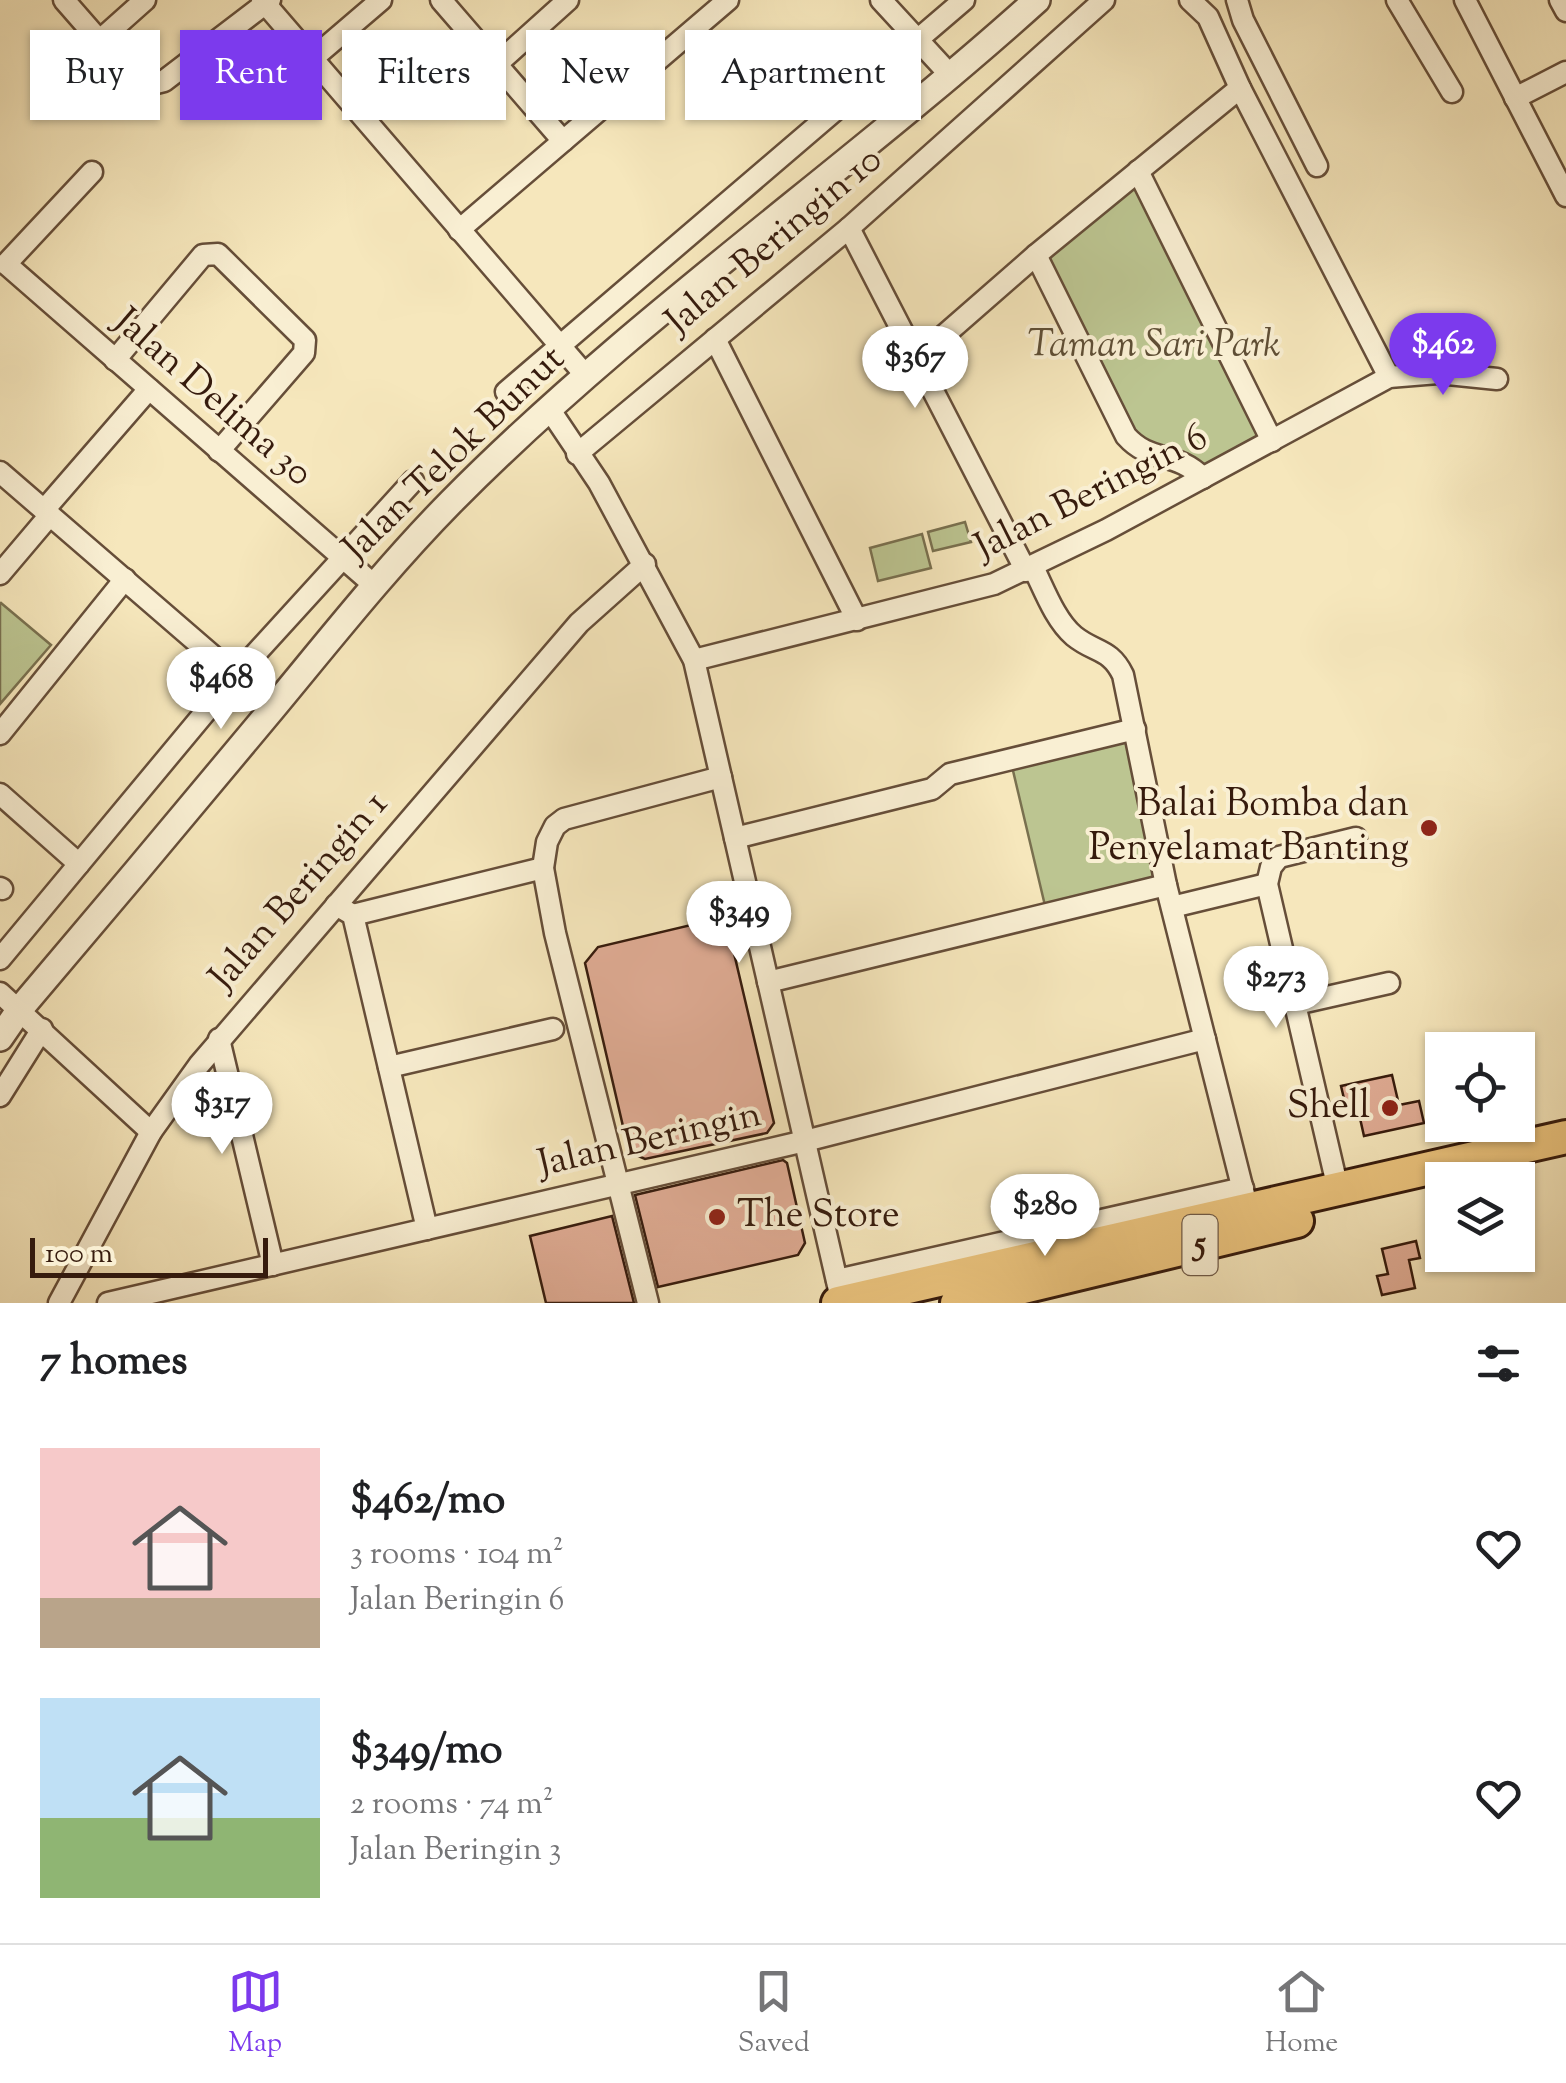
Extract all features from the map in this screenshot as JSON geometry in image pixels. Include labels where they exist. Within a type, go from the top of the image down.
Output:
[{"type":"highway","name":"5","points":[[1505,1162],[1566,1137]]},
{"type":"highway","name":"5","points":[[839,1297],[1245,1199],[1338,1189],[1509,1160],[1566,1158]]},
{"type":"highway","name":"5","points":[[957,1303],[1425,1191]]},
{"type":"street","points":[[64,0],[90,30]]},
{"type":"street","points":[[112,30],[146,0]]},
{"type":"street","points":[[322,50],[380,0]]},
{"type":"street","points":[[441,0],[467,30]]},
{"type":"street","points":[[506,55],[568,0]]},
{"type":"street","points":[[459,230],[728,0]]},
{"type":"street","points":[[881,0],[908,30]]},
{"type":"street","points":[[921,38],[964,0]]},
{"type":"street","name":"Jalan Telok Bunut","points":[[0,1038],[10,1001],[452,502],[587,377],[952,77],[1037,0]]},
{"type":"street","name":"Jalan Beringin 10","points":[[577,454],[849,228],[1104,0]]},
{"type":"street","points":[[1190,0],[1208,17],[1240,88],[1389,378],[1438,373],[1498,379]]},
{"type":"street","points":[[1237,0],[1242,20],[1318,166]]},
{"type":"street","points":[[1397,0],[1452,92]]},
{"type":"street","points":[[1465,0],[1566,196]]},
{"type":"street","points":[[1560,0],[1566,11]]},
{"type":"street","points":[[160,82],[266,1],[289,30]]},
{"type":"street","points":[[921,44],[952,77]]},
{"type":"street","points":[[322,71],[587,377]]},
{"type":"street","points":[[1515,98],[1566,72]]},
{"type":"street","points":[[506,75],[564,141]]},
{"type":"street","points":[[916,359],[1240,88]]},
{"type":"street","points":[[506,392],[825,120]]},
{"type":"street","points":[[1138,171],[1272,441]]},
{"type":"street","points":[[3,263],[92,172]]},
{"type":"street","points":[[849,228],[1029,569],[1075,636],[1116,662],[1136,730],[1166,885],[1245,1199]]},
{"type":"street","points":[[115,360],[203,255],[218,254],[305,340],[306,346],[219,451]]},
{"type":"street","points":[[1036,255],[1126,436],[1140,449],[1181,460],[1203,478]]},
{"type":"street","name":"Jalan Delima 30","points":[[3,263],[374,586]]},
{"type":"street","points":[[715,339],[857,620]]},
{"type":"street","name":"Jalan Beringin 6","points":[[694,660],[970,593],[1029,569],[1389,378]]},
{"type":"street","points":[[0,574],[149,389]]},
{"type":"street","points":[[550,410],[599,483],[694,660],[839,1297]]},
{"type":"street","points":[[0,472],[273,708]]},
{"type":"street","points":[[0,959],[237,674],[413,481]]},
{"type":"street","name":"Jalan Beringin 1","points":[[59,1303],[152,1132],[220,1039],[344,910],[578,623],[645,564]]},
{"type":"street","points":[[0,734],[126,579]]},
{"type":"street","points":[[735,838],[932,789],[950,774],[1136,730]]},
{"type":"street","points":[[648,1303],[616,1185],[542,868],[547,842],[555,826],[564,819],[721,777]]},
{"type":"street","points":[[0,794],[80,864]]},
{"type":"street","points":[[1338,1189],[1269,878],[1273,862],[1280,856],[1356,838]]},
{"type":"street","points":[[428,1229],[389,1067],[344,910],[542,868]]},
{"type":"street","points":[[1172,907],[1269,878]]},
{"type":"street","points":[[768,982],[1166,885]]},
{"type":"street","points":[[1296,1004],[1390,983]]},
{"type":"street","points":[[10,1001],[152,1132]]},
{"type":"street","points":[[389,1067],[554,1029]]},
{"type":"street","points":[[0,1096],[42,1030]]},
{"type":"street","points":[[220,1039],[273,1265]]},
{"type":"street","name":"Jalan Beringin","points":[[108,1303],[804,1141],[1205,1039]]},
{"type":"green space","name":"Taman Sari Park","points":[[1137,174],[1271,438],[1201,476],[1141,448],[1038,257]]},
{"type":"green space","points":[[965,522],[971,542],[933,551],[928,532]]},
{"type":"green space","points":[[922,534],[931,568],[878,581],[870,548]]},
{"type":"green space","points":[[0,604],[51,645],[0,704]]},
{"type":"green space","points":[[1135,729],[1166,885],[1047,914],[1010,758]]},
{"type":"building","points":[[712,920],[729,932],[774,1123],[767,1133],[645,1159],[629,1152],[585,963],[598,947]]},
{"type":"building","points":[[1392,1075],[1399,1105],[1419,1101],[1424,1123],[1364,1136],[1357,1105],[1346,1107],[1341,1086]]},
{"type":"building","name":"The Store","points":[[783,1160],[787,1163],[805,1243],[798,1255],[658,1287],[635,1195]]},
{"type":"building","points":[[612,1216],[634,1303],[546,1303],[530,1236]]},
{"type":"building","points":[[1416,1241],[1420,1258],[1409,1260],[1415,1288],[1382,1295],[1377,1276],[1388,1274],[1382,1249]]},
{"type":"place","name":"Balai Bomba dan Penyelamat Banting","points":[[1429,828]]},
{"type":"place","name":"Shell","points":[[1390,1108]]},
{"type":"place","name":"The Store","points":[[717,1217]]}]
